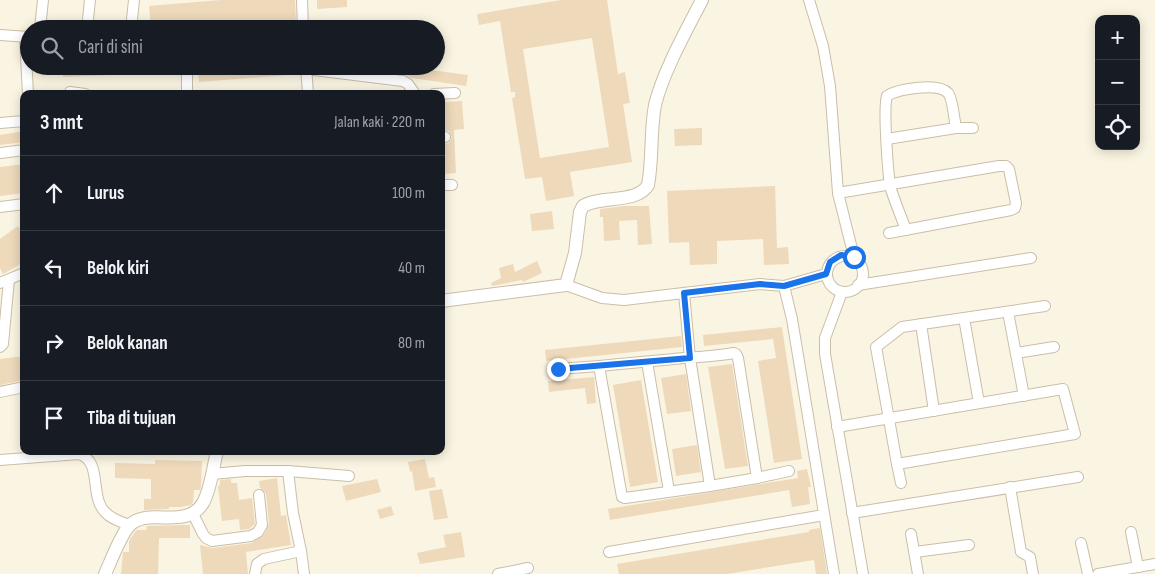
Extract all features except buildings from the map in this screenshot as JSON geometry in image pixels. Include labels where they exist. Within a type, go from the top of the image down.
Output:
[{"type":"street","points":[[41,20],[43,0]]},
{"type":"street","points":[[88,20],[90,0]]},
{"type":"street","points":[[132,20],[134,0]]},
{"type":"street","points":[[302,0],[303,20]]},
{"type":"street","points":[[566,285],[572,267],[580,212],[583,206],[599,200],[628,197],[642,192],[648,185],[655,107],[658,94],[702,0]]},
{"type":"street","points":[[809,0],[823,46],[830,86],[838,193],[854,257],[862,267],[863,279],[854,290],[842,292],[831,286],[826,274],[830,262],[841,255],[854,257]]},
{"type":"street","points":[[0,35],[20,36]]},
{"type":"street","points":[[28,75],[28,90]]},
{"type":"street","points":[[187,75],[188,90]]},
{"type":"street","points":[[307,75],[308,90]]},
{"type":"street","points":[[363,75],[403,80],[412,90]]},
{"type":"street","points":[[906,230],[890,186],[885,123],[886,98],[889,95],[913,89],[935,88],[946,92],[952,103],[956,128]]},
{"type":"street","points":[[445,93],[455,93]]},
{"type":"street","points":[[0,123],[20,121]]},
{"type":"street","points":[[887,140],[956,128],[973,128]]},
{"type":"street","points":[[0,153],[20,150]]},
{"type":"street","points":[[838,193],[890,186],[999,166],[1006,166],[1009,169],[1016,203],[1011,210],[889,233]]},
{"type":"street","points":[[445,185],[452,185]]},
{"type":"street","points":[[0,207],[20,204]]},
{"type":"street","points":[[858,285],[1031,258]]},
{"type":"street","points":[[445,300],[566,285],[602,298],[624,300],[760,284],[784,286],[826,274]]},
{"type":"street","points":[[0,348],[3,344],[5,281],[20,275]]},
{"type":"street","points":[[784,286],[792,319],[834,574]]},
{"type":"street","points":[[842,292],[825,338],[825,354],[863,574]]},
{"type":"street","points":[[684,293],[690,358],[710,486]]},
{"type":"street","points":[[900,484],[876,347],[902,327],[1045,306]]},
{"type":"street","points":[[1008,312],[1024,396]]},
{"type":"street","points":[[964,318],[979,403]]},
{"type":"street","points":[[921,324],[934,411]]},
{"type":"street","points":[[1016,353],[1054,346]]},
{"type":"street","points":[[558,369],[736,354],[757,478]]},
{"type":"street","points":[[647,362],[669,491]]},
{"type":"street","points":[[599,366],[622,497],[710,486],[789,471]]},
{"type":"street","points":[[0,392],[20,388]]},
{"type":"street","points":[[837,427],[1063,389],[1075,434],[897,464]]},
{"type":"street","points":[[0,460],[66,455]]},
{"type":"street","points":[[82,455],[91,461],[99,504],[104,512],[114,519],[129,525]]},
{"type":"street","points":[[105,574],[129,525],[141,519],[168,519],[193,514],[202,505],[216,455]]},
{"type":"street","points":[[212,474],[245,471],[288,471],[349,476]]},
{"type":"street","points":[[288,471],[293,513],[304,574]]},
{"type":"street","points":[[852,513],[1078,477]]},
{"type":"street","points":[[1010,487],[1021,552],[1030,557],[1033,574]]},
{"type":"street","points":[[193,514],[203,534],[212,541],[251,536],[258,532],[262,525],[259,495]]},
{"type":"street","points":[[609,552],[824,515]]},
{"type":"street","points":[[1131,532],[1138,567]]},
{"type":"street","points":[[911,534],[918,574]]},
{"type":"street","points":[[1081,543],[1088,574]]},
{"type":"street","points":[[914,552],[969,545]]},
{"type":"street","points":[[255,574],[257,564],[264,560],[301,551]]},
{"type":"street","points":[[1098,574],[1155,564]]},
{"type":"street","points":[[498,574],[528,568]]},
{"type":"route","points":[[558,369],[690,358],[684,293],[760,284],[784,286],[826,274],[830,262],[841,255],[854,257]]}]
